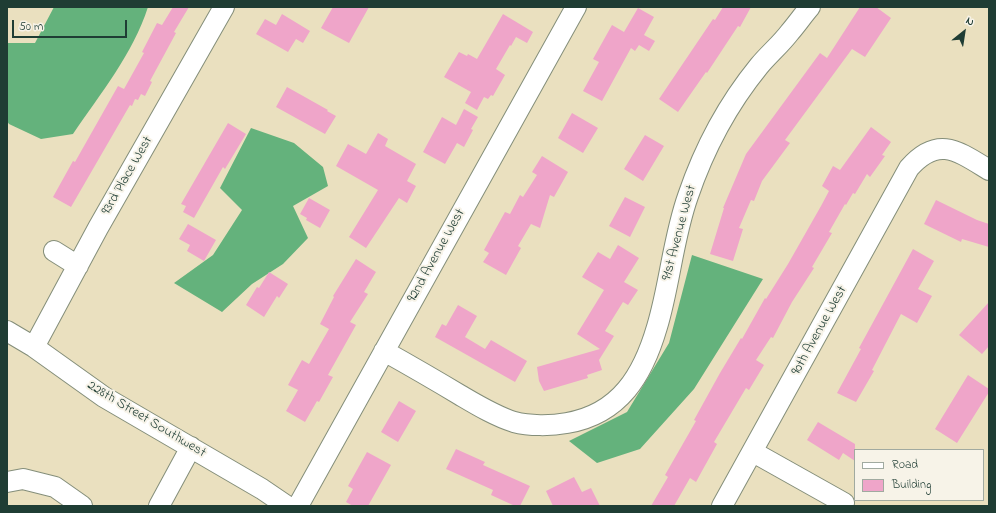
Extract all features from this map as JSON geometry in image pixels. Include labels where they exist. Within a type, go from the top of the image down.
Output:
[{"type":"street","name":"93rd Place West","points":[[34,347],[98,228],[224,7]]},
{"type":"street","name":"92nd Avenue West","points":[[298,506],[576,7]]},
{"type":"street","name":"91st Avenue West","points":[[384,351],[490,412],[515,422],[556,425],[582,420],[609,407],[621,396],[644,364],[658,326],[674,248],[687,197],[702,158],[716,130],[759,66],[790,33],[810,7]]},
{"type":"street","name":"90th Avenue West","points":[[722,506],[909,168],[919,157],[938,149],[952,150],[989,170]]},
{"type":"street","points":[[54,251],[78,266]]},
{"type":"street","name":"228th Street Southwest","points":[[7,331],[34,347],[104,397],[262,489],[287,506]]},
{"type":"street","points":[[159,506],[191,447]]},
{"type":"street","points":[[753,452],[844,503]]},
{"type":"street","points":[[15,480],[55,487],[82,506]]},
{"type":"green space","points":[[54,7],[148,7],[142,24],[125,57],[105,89],[73,134],[41,139],[9,124],[7,121],[7,43],[35,43]]},
{"type":"green space","points":[[251,128],[294,143],[323,167],[328,186],[293,206],[308,238],[283,264],[252,284],[222,312],[174,283],[213,255],[242,210],[220,188]]},
{"type":"green space","points":[[692,255],[763,279],[694,389],[640,449],[597,463],[569,441],[627,412],[669,343]]},
{"type":"building","points":[[173,7],[189,7],[174,32],[176,33],[150,81],[152,82],[145,96],[141,94],[138,100],[135,99],[132,106],[130,105],[71,207],[53,197],[73,161],[75,162],[118,86],[124,89],[144,53],[142,52],[157,23],[162,25]]},
{"type":"building","points":[[333,7],[369,7],[349,43],[321,28]]},
{"type":"building","points":[[723,7],[751,7],[740,27],[738,26],[707,73],[706,72],[678,112],[659,99],[713,19],[715,20]]},
{"type":"building","points":[[860,7],[876,7],[891,18],[865,57],[852,49],[785,140],[790,143],[762,181],[754,201],[751,200],[739,228],[743,229],[733,261],[710,254],[723,208],[746,154],[820,53],[827,58]]},
{"type":"building","points":[[638,8],[654,17],[644,35],[655,41],[649,51],[639,45],[635,51],[631,48],[602,101],[583,91],[599,62],[593,59],[612,25],[624,32]]},
{"type":"building","points":[[282,14],[310,31],[303,43],[296,39],[288,52],[256,34],[265,19],[276,25]]},
{"type":"building","points":[[503,14],[533,32],[527,43],[516,37],[511,46],[510,45],[496,69],[505,75],[493,96],[491,95],[488,99],[484,97],[477,110],[465,103],[471,92],[444,77],[459,52],[467,56],[468,54],[477,59]]},
{"type":"building","points":[[287,87],[336,116],[325,134],[276,107]]},
{"type":"building","points":[[464,109],[478,117],[471,129],[473,130],[464,147],[457,143],[445,164],[423,152],[442,117],[456,125]]},
{"type":"building","points":[[572,113],[598,128],[583,153],[558,138]]},
{"type":"building","points":[[228,123],[246,134],[225,169],[223,167],[194,218],[183,212],[186,206],[181,204]]},
{"type":"building","points":[[871,127],[891,142],[882,155],[885,156],[870,177],[867,174],[855,194],[853,193],[846,205],[845,204],[829,232],[832,233],[812,267],[814,268],[792,302],[773,338],[771,337],[756,360],[764,365],[749,390],[746,388],[714,442],[717,444],[696,482],[690,478],[674,506],[651,506],[668,477],[665,475],[696,421],[694,420],[720,373],[741,338],[742,339],[765,298],[766,299],[788,264],[821,206],[829,191],[822,186],[833,166],[840,170]]},
{"type":"building","points":[[378,133],[388,139],[385,146],[416,164],[407,181],[416,186],[407,203],[399,198],[366,248],[349,237],[378,190],[336,166],[348,144],[366,154]]},
{"type":"building","points":[[645,135],[664,146],[643,181],[624,169]]},
{"type":"building","points":[[542,156],[568,172],[554,197],[550,195],[540,228],[531,224],[518,246],[521,248],[506,275],[483,262],[489,253],[484,250],[505,212],[510,214],[520,195],[523,197],[537,175],[532,172]]},
{"type":"building","points":[[625,197],[645,207],[630,237],[609,226]]},
{"type":"building","points":[[309,198],[330,210],[320,228],[306,220],[307,218],[300,214]]},
{"type":"building","points":[[936,200],[977,220],[989,224],[989,247],[962,239],[961,242],[924,224]]},
{"type":"building","points":[[188,224],[216,240],[204,261],[187,251],[190,245],[179,239]]},
{"type":"building","points":[[618,245],[639,258],[624,282],[638,290],[628,305],[623,302],[605,331],[614,336],[599,360],[602,370],[587,375],[588,378],[544,391],[539,381],[537,367],[600,349],[577,334],[604,290],[582,277],[598,252],[610,259]]},
{"type":"building","points":[[913,249],[934,261],[918,289],[932,296],[917,323],[901,314],[872,370],[874,371],[856,402],[837,393],[861,349],[859,348]]},
{"type":"building","points":[[356,259],[376,272],[364,292],[368,294],[350,322],[356,325],[328,375],[333,377],[319,402],[317,401],[305,422],[286,411],[298,390],[288,385],[302,360],[309,364],[329,329],[320,324],[334,297],[333,296]]},
{"type":"building","points":[[269,272],[288,284],[279,298],[277,296],[264,317],[246,305],[257,287],[259,288]]},
{"type":"building","points":[[989,302],[989,346],[982,354],[959,335]]},
{"type":"building","points":[[458,305],[477,316],[465,337],[485,349],[491,340],[527,361],[515,382],[435,337],[442,324],[446,326]]},
{"type":"building","points":[[968,375],[989,389],[989,392],[957,443],[935,429]]},
{"type":"building","points":[[399,401],[416,411],[398,442],[381,432]]},
{"type":"building","points":[[818,422],[855,444],[854,460],[843,453],[839,460],[807,440]]},
{"type":"building","points":[[456,449],[485,462],[483,465],[530,486],[520,506],[515,506],[491,495],[493,490],[446,469]]},
{"type":"building","points":[[367,452],[391,465],[368,506],[353,506],[346,502],[353,489],[348,486]]},
{"type":"building","points":[[574,477],[582,492],[591,488],[600,506],[553,506],[546,491]]}]
